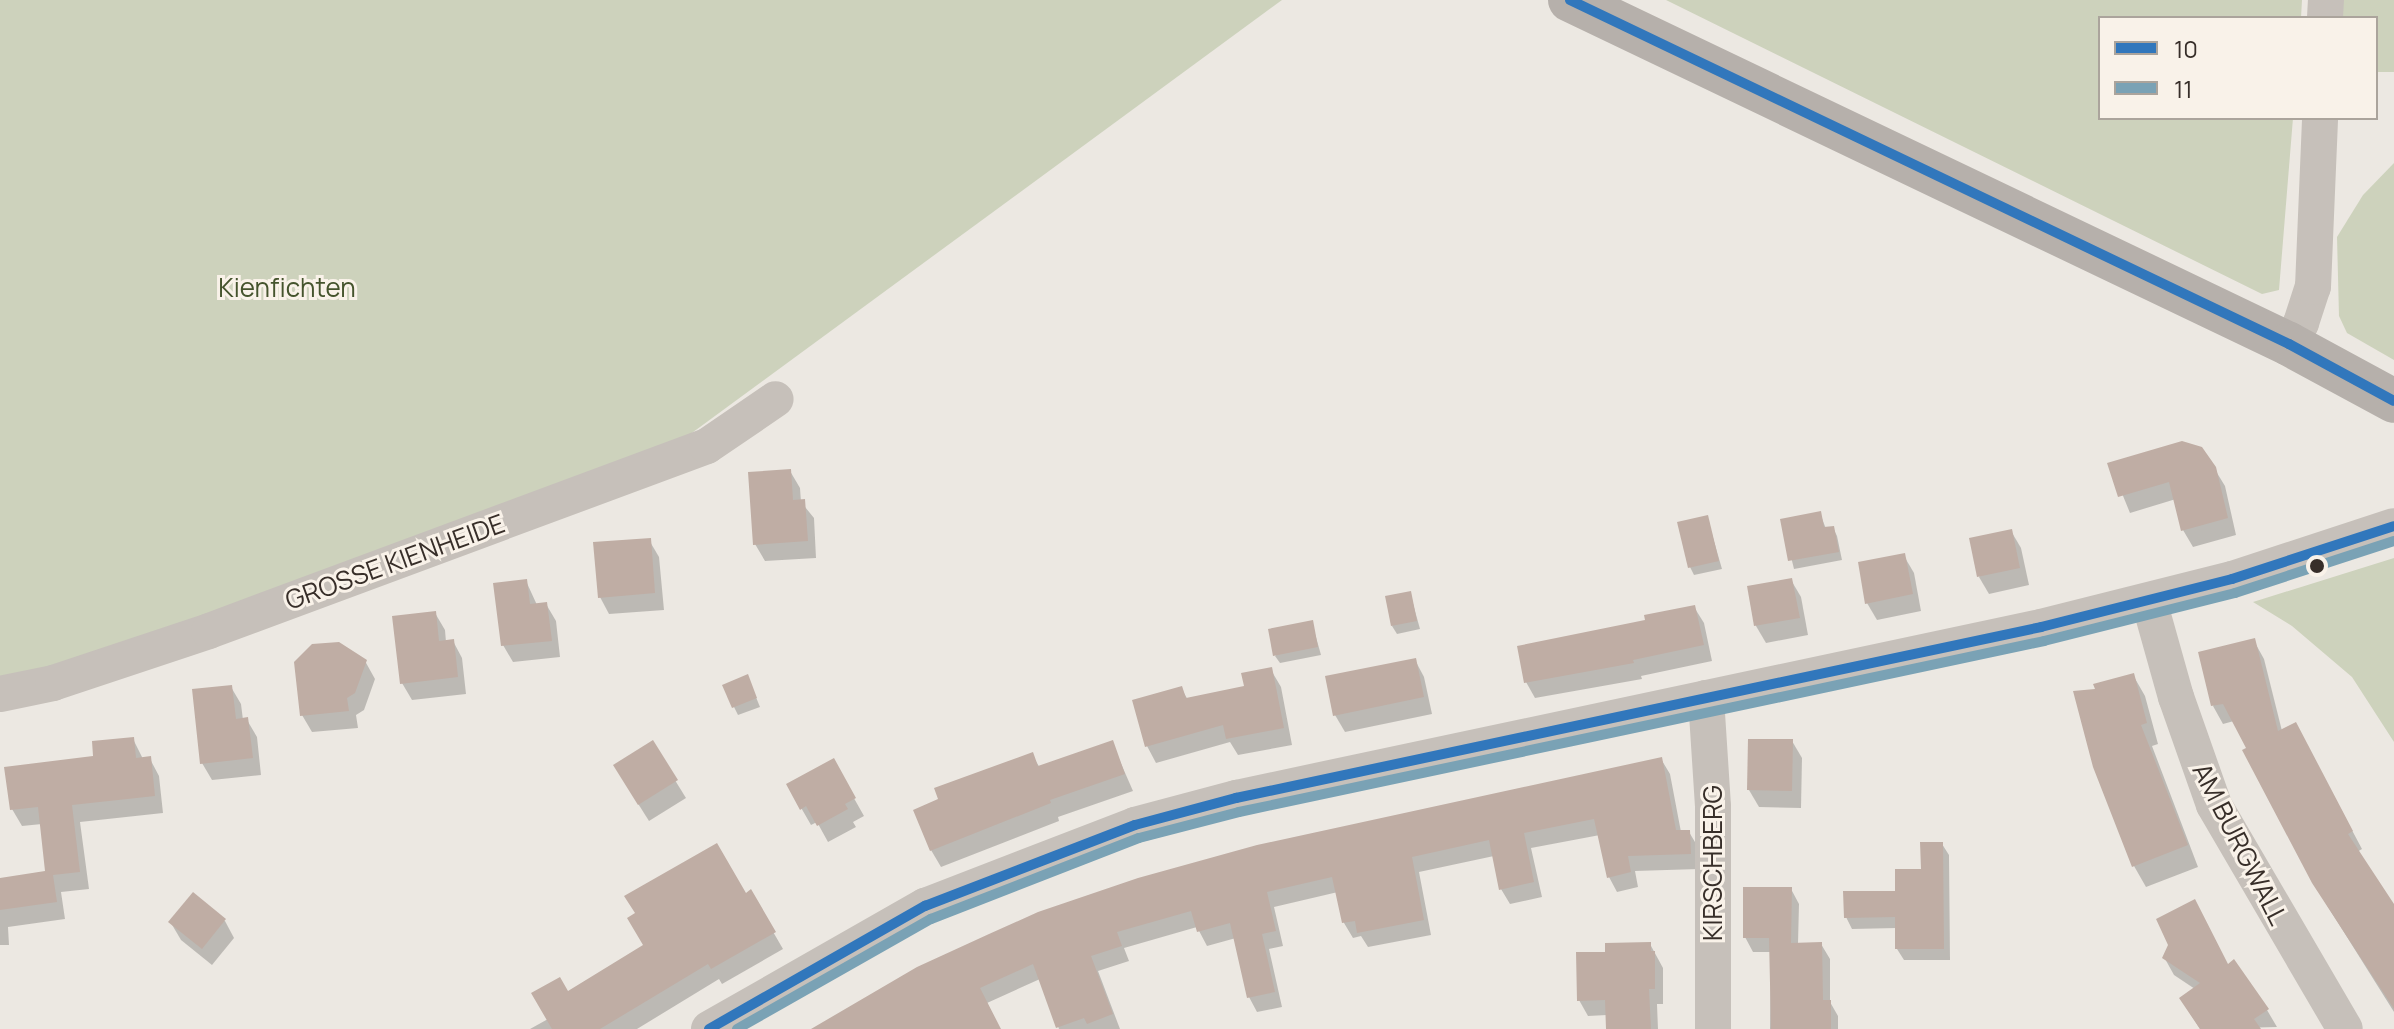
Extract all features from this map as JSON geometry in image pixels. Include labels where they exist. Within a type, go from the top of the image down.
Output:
[{"type":"street","points":[[1570,0],[2289,344],[2394,401]]},
{"type":"street","points":[[2289,344],[2301,323],[2313,282],[2320,120]]},
{"type":"street","name":"GROSSE KIENHEIDE","points":[[0,694],[53,683],[209,631],[707,446],[776,399]]},
{"type":"street","points":[[709,1029],[819,963],[925,906],[1135,825],[1251,795],[2149,601],[2246,575],[2394,526]]},
{"type":"street","name":"AM BURGWALL","points":[[2149,601],[2196,761],[2214,805],[2345,1029]]},
{"type":"street","name":"KIRSCHBERG","points":[[1706,698],[1713,807],[1713,1029]]},
{"type":"green space","name":"Kienfichten","points":[[0,0],[1282,0],[670,449],[217,619],[0,683]]},
{"type":"green space","points":[[1666,0],[2302,0],[2301,16],[2098,16],[2098,120],[2293,120],[2279,290],[2262,294]]},
{"type":"green space","points":[[2338,0],[2394,0],[2394,72],[2378,72],[2378,16],[2337,16]]},
{"type":"green space","points":[[2394,163],[2394,360],[2347,333],[2339,316],[2337,237],[2363,195]]},
{"type":"green space","points":[[2394,558],[2394,742],[2352,677],[2292,626],[2253,602]]},
{"type":"building","points":[[2182,441],[2202,447],[2216,467],[2228,518],[2181,531],[2169,482],[2118,497],[2107,463]]},
{"type":"building","points":[[791,469],[793,500],[805,499],[808,541],[753,545],[748,472]]},
{"type":"building","points":[[1821,511],[1824,527],[1834,526],[1839,552],[1788,561],[1780,519]]},
{"type":"building","points":[[1708,515],[1719,561],[1688,568],[1677,522]]},
{"type":"building","points":[[2012,529],[2020,568],[1977,577],[1969,538]]},
{"type":"building","points":[[651,538],[655,593],[598,598],[593,542]]},
{"type":"building","points":[[1905,553],[1913,594],[1865,604],[1858,562]]},
{"type":"building","points":[[1792,578],[1800,618],[1754,626],[1747,586]]},
{"type":"building","points":[[527,579],[530,604],[547,602],[552,641],[501,646],[493,583]]},
{"type":"building","points":[[1411,591],[1417,621],[1391,626],[1385,596]]},
{"type":"building","points":[[1695,605],[1704,645],[1633,660],[1634,663],[1524,683],[1517,646],[1645,620],[1644,615]]},
{"type":"building","points":[[436,611],[439,641],[454,639],[458,677],[400,684],[392,616]]},
{"type":"building","points":[[1313,620],[1318,647],[1273,656],[1268,629]]},
{"type":"building","points":[[2255,638],[2278,731],[2296,722],[2353,831],[2348,834],[2394,904],[2394,1009],[2312,883],[2242,750],[2246,748],[2223,704],[2211,706],[2198,652]]},
{"type":"building","points":[[339,642],[367,660],[355,693],[347,698],[349,711],[300,716],[294,662],[312,644]]},
{"type":"building","points":[[1416,658],[1424,697],[1333,716],[1325,676]]},
{"type":"building","points":[[1272,667],[1284,728],[1226,739],[1223,725],[1145,747],[1132,700],[1182,686],[1186,698],[1244,686],[1241,673]]},
{"type":"building","points":[[2134,673],[2147,723],[2141,725],[2188,845],[2132,867],[2093,767],[2073,691],[2095,689],[2093,684]]},
{"type":"building","points":[[748,674],[757,698],[732,708],[722,685]]},
{"type":"building","points":[[232,685],[236,719],[248,717],[253,758],[200,764],[192,689]]},
{"type":"building","points":[[134,737],[136,758],[151,756],[155,796],[72,805],[80,872],[53,875],[57,902],[0,910],[0,878],[45,871],[38,807],[10,810],[4,767],[93,756],[92,741]]},
{"type":"building","points":[[1748,739],[1793,739],[1792,791],[1747,790]]},
{"type":"building","points":[[653,740],[678,780],[638,805],[613,765]]},
{"type":"building","points":[[1113,740],[1125,774],[1050,800],[1051,803],[930,851],[913,810],[938,799],[934,788],[1033,752],[1038,766]]},
{"type":"building","points":[[1662,757],[1676,830],[1690,830],[1691,854],[1628,856],[1631,872],[1607,878],[1594,819],[1524,833],[1534,882],[1499,890],[1489,840],[1412,857],[1424,920],[1357,933],[1355,921],[1342,923],[1332,877],[1267,892],[1276,931],[1262,934],[1275,992],[1247,998],[1230,923],[1197,932],[1191,911],[1117,932],[1122,946],[1091,956],[1113,1014],[1087,1024],[1084,1018],[1056,1028],[1033,964],[980,988],[1001,1029],[811,1029],[917,967],[1038,912],[1138,878],[1257,845]]},
{"type":"building","points":[[834,758],[856,798],[845,804],[848,809],[817,826],[806,806],[800,810],[786,784]]},
{"type":"building","points":[[1920,842],[1943,842],[1944,949],[1895,949],[1895,917],[1844,918],[1843,891],[1895,891],[1895,869],[1921,869]]},
{"type":"building","points":[[717,843],[746,893],[751,889],[776,932],[711,969],[708,964],[600,1029],[552,1029],[531,993],[560,977],[568,991],[643,945],[627,918],[635,913],[624,896]]},
{"type":"building","points":[[1743,887],[1792,887],[1791,943],[1822,942],[1823,1000],[1831,1000],[1831,1029],[1771,1029],[1769,938],[1743,938]]},
{"type":"building","points":[[193,892],[226,919],[202,949],[168,922]]},
{"type":"building","points":[[2195,899],[2228,964],[2234,959],[2269,1009],[2254,1019],[2261,1029],[2200,1029],[2179,998],[2200,983],[2162,958],[2168,945],[2156,919]]},
{"type":"building","points":[[1651,942],[1651,951],[1655,951],[1655,989],[1649,989],[1651,1029],[1606,1029],[1605,1000],[1577,1001],[1576,952],[1605,952],[1605,943]]},
{"type":"transit line","name":"10","points":[[1570,0],[2289,344],[2394,401]]},
{"type":"transit line","name":"10","points":[[709,1029],[925,906],[1135,825],[1236,798],[2041,627],[2232,579],[2394,526]]},
{"type":"transit line","name":"11","points":[[737,1029],[931,919],[1139,838],[1239,812],[2044,641],[2235,593],[2394,541]]}]
